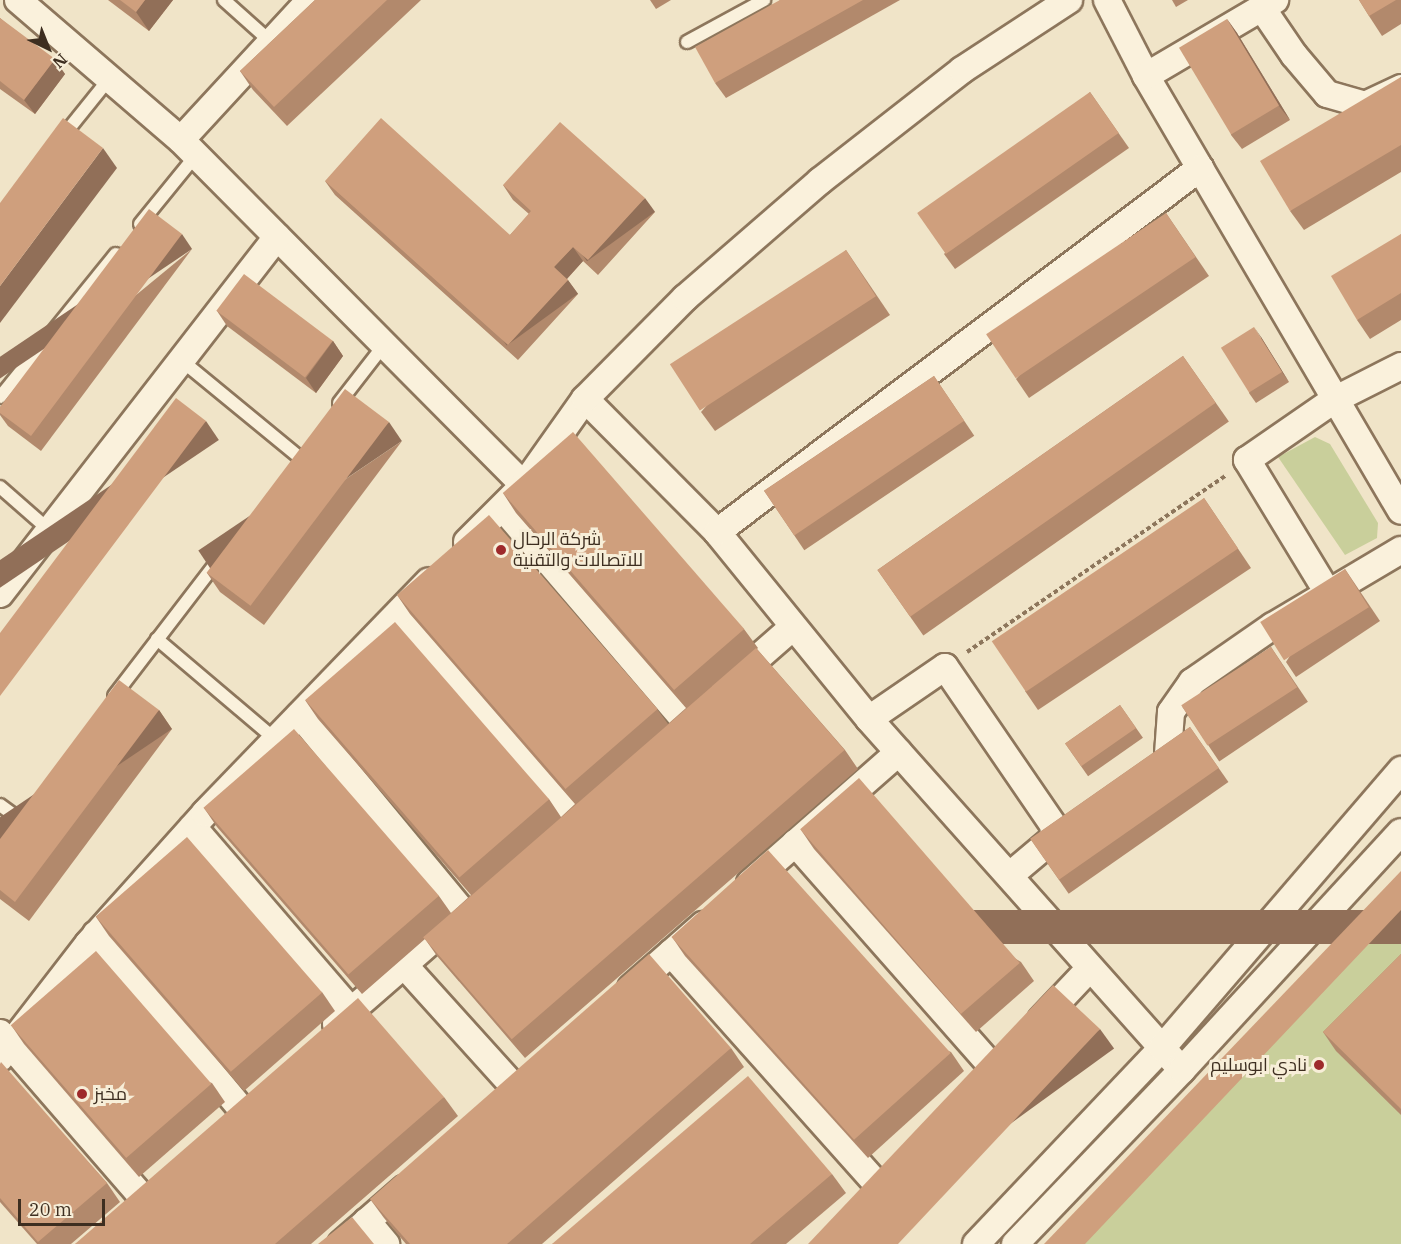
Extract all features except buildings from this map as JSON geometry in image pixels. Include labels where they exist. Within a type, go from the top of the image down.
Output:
[{"type":"street","points":[[18,0],[188,148],[524,485]]},
{"type":"street","points":[[188,148],[271,42],[310,0]]},
{"type":"street","points":[[144,1199],[4,1044],[96,934],[193,827],[524,485],[585,399],[685,298],[820,181],[962,70],[1069,0]]},
{"type":"street","points":[[1107,0],[1146,76],[1401,511]]},
{"type":"street","points":[[1146,76],[1268,4],[1294,55],[1327,94],[1365,105],[1401,88]]},
{"type":"street","points":[[717,532],[1200,168]]},
{"type":"street","points":[[4,582],[50,530],[277,237]]},
{"type":"street","points":[[1328,592],[1247,460],[1334,400],[1401,366]]},
{"type":"street","points":[[585,399],[717,532],[869,719],[1182,1070]]},
{"type":"street","points":[[503,508],[694,713],[793,627]]},
{"type":"street","points":[[1168,754],[1171,711],[1185,690],[1245,645],[1328,592],[1401,550]]},
{"type":"street","points":[[398,614],[574,817]]},
{"type":"street","points":[[869,719],[945,667],[1054,826],[1053,839],[1009,876]]},
{"type":"street","points":[[300,715],[472,906],[318,1042]]},
{"type":"street","points":[[611,1006],[899,752]]},
{"type":"street","points":[[976,1244],[1162,1048],[1401,770]]},
{"type":"street","points":[[193,827],[351,1011]]},
{"type":"street","points":[[1015,1244],[1182,1070],[1401,832]]},
{"type":"street","points":[[795,843],[1002,1061],[1090,968]]},
{"type":"street","points":[[96,934],[243,1110]]},
{"type":"street","points":[[671,953],[768,1080],[881,1189]]},
{"type":"street","points":[[404,965],[516,1089]]},
{"type":"street","points":[[341,1244],[420,1174]]},
{"type":"street","points":[[367,1221],[386,1244]]},
{"type":"lane","points":[[224,0],[271,42]]},
{"type":"lane","points":[[687,42],[746,4],[764,0]]},
{"type":"lane","points":[[52,150],[109,78]]},
{"type":"lane","points":[[0,397],[188,148]]},
{"type":"lane","points":[[334,410],[384,345]]},
{"type":"lane","points":[[181,360],[298,456]]},
{"type":"lane","points":[[0,488],[50,530]]},
{"type":"lane","points":[[106,705],[228,548]]},
{"type":"lane","points":[[157,639],[276,740]]},
{"type":"lane","points":[[0,805],[19,818]]},
{"type":"path","points":[[945,667],[1247,460]]},
{"type":"green space","points":[[1315,437],[1330,444],[1378,523],[1377,538],[1345,555],[1278,457]]},
{"type":"green space","name":"نادي ابوسليم","points":[[1401,885],[1401,1244],[1073,1244]]},
{"type":"place","name":"شركة الرحال للاتصالات والتقنية","points":[[501,550]]},
{"type":"place","name":"نادي ابوسليم","points":[[1319,1065]]},
{"type":"place","name":"مخبز","points":[[82,1094]]}]
